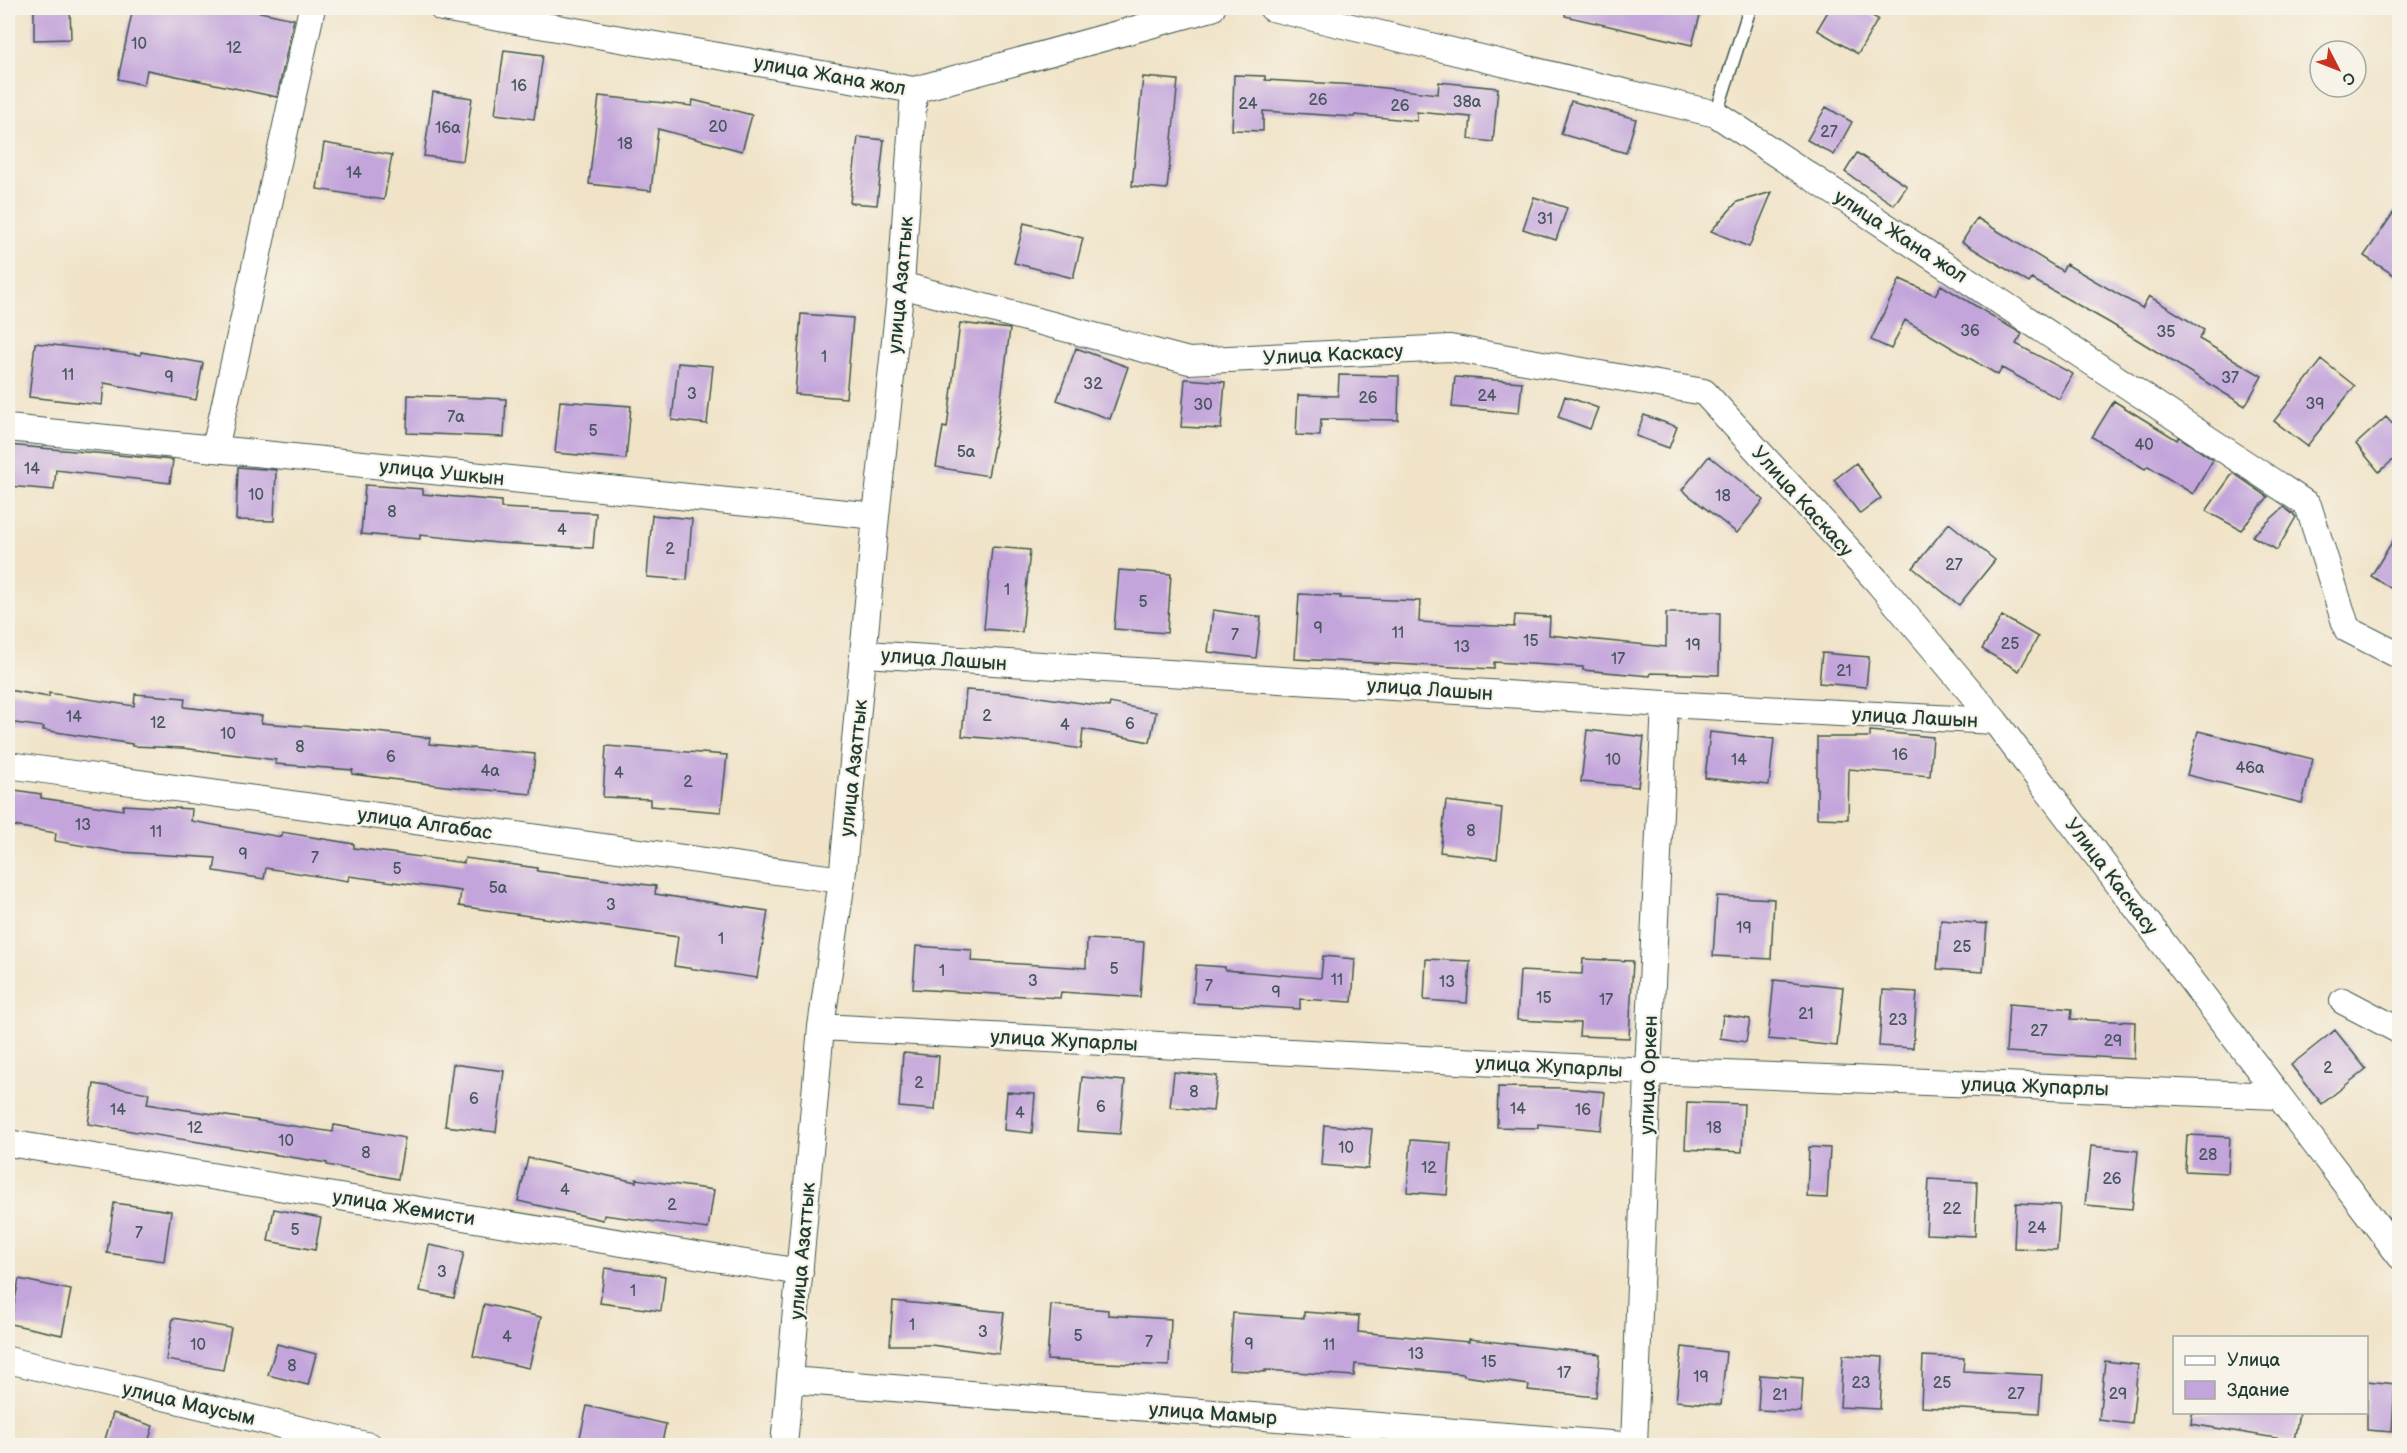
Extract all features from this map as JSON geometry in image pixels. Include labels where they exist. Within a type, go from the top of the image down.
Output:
[{"type":"street","points":[[214,449],[312,8]]},
{"type":"street","name":"улица Жана жол","points":[[442,8],[914,90],[1212,8]]},
{"type":"street","name":"улица Жана жол","points":[[1272,8],[1716,114],[2308,505],[2347,629],[2400,656]]},
{"type":"street","name":"улица Азаттык","points":[[784,1446],[821,1028],[842,880],[865,654],[876,516],[901,285],[914,90]]},
{"type":"street","name":"Улица Каскасу","points":[[901,285],[1189,361],[1450,348],[1704,392],[1876,581],[1995,721],[2400,1256]]},
{"type":"street","name":"улица Ушкын","points":[[8,428],[876,516]]},
{"type":"street","name":"улица Лашын","points":[[865,654],[1665,704],[1995,721]]},
{"type":"street","name":"улица Оркен","points":[[1635,1446],[1648,1071],[1665,704]]},
{"type":"street","name":"улица Алгабас","points":[[8,765],[842,880]]},
{"type":"street","points":[[2343,1001],[2400,1031]]},
{"type":"street","name":"улица Жупарлы","points":[[821,1028],[1648,1071],[2278,1096]]},
{"type":"street","name":"улица Жемисти","points":[[8,1143],[800,1272]]},
{"type":"street","name":"улица Маусым","points":[[8,1360],[370,1446]]},
{"type":"street","name":"улица Мамыр","points":[[790,1380],[1635,1446]]},
{"type":"lane","points":[[1716,114],[1750,8]]},
{"type":"building","points":[[34,8],[70,8],[71,39],[34,40]]},
{"type":"building","points":[[133,8],[241,8],[294,19],[277,97],[147,70],[144,85],[118,79]]},
{"type":"building","points":[[1566,8],[1702,8],[1692,45],[1565,16]]},
{"type":"building","points":[[1830,8],[1858,8],[1878,19],[1858,54],[1817,30]]},
{"type":"building","points":[[504,50],[543,55],[534,119],[495,114]]},
{"type":"building","points":[[1234,75],[1265,76],[1265,80],[1357,85],[1438,94],[1439,82],[1498,88],[1493,142],[1469,139],[1471,117],[1417,112],[1417,121],[1355,115],[1354,117],[1263,111],[1263,131],[1232,130]]},
{"type":"building","points":[[1143,77],[1178,80],[1167,189],[1132,186]]},
{"type":"building","points":[[433,92],[472,98],[463,161],[424,156]]},
{"type":"building","points":[[599,96],[692,106],[693,100],[752,115],[742,151],[658,129],[651,191],[589,184]]},
{"type":"building","points":[[1571,101],[1636,119],[1626,153],[1561,134]]},
{"type":"building","points":[[1826,107],[1852,122],[1834,155],[1807,140]]},
{"type":"building","points":[[858,137],[884,140],[877,205],[850,203]]},
{"type":"building","points":[[324,143],[392,155],[384,200],[317,189]]},
{"type":"building","points":[[1857,153],[1907,186],[1894,205],[1845,172]]},
{"type":"building","points":[[1772,192],[1749,247],[1711,231],[1737,202]]},
{"type":"building","points":[[1534,197],[1567,208],[1556,240],[1523,229]]},
{"type":"building","points":[[2400,203],[2400,279],[2364,256]]},
{"type":"building","points":[[1977,218],[2062,271],[2066,264],[2142,308],[2149,296],[2204,330],[2199,339],[2262,376],[2245,406],[2110,323],[2032,279],[2029,283],[1962,242]]},
{"type":"building","points":[[1024,223],[1083,238],[1073,278],[1014,263]]},
{"type":"building","points":[[1900,279],[1935,295],[1941,285],[2022,334],[2016,344],[2073,374],[2059,399],[2002,368],[1998,375],[1905,320],[1891,349],[1871,340]]},
{"type":"building","points":[[801,314],[853,318],[846,398],[795,394]]},
{"type":"building","points":[[960,323],[1010,329],[997,430],[988,476],[936,467],[943,427],[947,428]]},
{"type":"building","points":[[35,343],[141,355],[141,352],[203,363],[196,400],[104,383],[102,405],[29,397]]},
{"type":"building","points":[[1076,348],[1128,367],[1110,419],[1057,400]]},
{"type":"building","points":[[2322,360],[2355,386],[2307,446],[2274,421]]},
{"type":"building","points":[[678,363],[713,366],[707,424],[672,420]]},
{"type":"building","points":[[1339,375],[1399,376],[1398,420],[1321,419],[1320,436],[1296,435],[1298,395],[1338,396]]},
{"type":"building","points":[[1455,377],[1522,382],[1519,413],[1452,407]]},
{"type":"building","points":[[1185,379],[1225,382],[1221,429],[1181,427]]},
{"type":"building","points":[[408,395],[506,399],[504,437],[407,433]]},
{"type":"building","points":[[1565,396],[1598,408],[1590,429],[1558,417]]},
{"type":"building","points":[[560,401],[631,406],[626,459],[555,453]]},
{"type":"building","points":[[2114,401],[2177,440],[2179,437],[2213,460],[2193,494],[2148,466],[2145,469],[2092,437]]},
{"type":"building","points":[[1644,415],[1677,427],[1669,448],[1636,436]]},
{"type":"building","points":[[2386,417],[2400,432],[2400,454],[2379,472],[2356,444]]},
{"type":"building","points":[[8,445],[173,460],[170,483],[56,470],[54,490],[8,486]]},
{"type":"building","points":[[1709,456],[1764,500],[1737,533],[1682,490]]},
{"type":"building","points":[[1856,463],[1881,498],[1860,514],[1834,480]]},
{"type":"building","points":[[238,467],[276,470],[274,521],[236,520]]},
{"type":"building","points":[[2233,473],[2268,497],[2241,530],[2206,511]]},
{"type":"building","points":[[365,485],[423,489],[423,494],[501,501],[501,508],[596,513],[593,548],[498,543],[420,535],[420,539],[361,534]]},
{"type":"building","points":[[2284,507],[2296,517],[2277,550],[2252,536]]},
{"type":"building","points":[[652,515],[692,519],[687,580],[647,577]]},
{"type":"building","points":[[1949,523],[1995,560],[1959,605],[1913,568]]},
{"type":"building","points":[[2400,529],[2400,594],[2371,576]]},
{"type":"building","points":[[992,547],[1030,550],[1022,632],[984,629]]},
{"type":"building","points":[[1119,570],[1171,574],[1167,633],[1114,629]]},
{"type":"building","points":[[1299,594],[1420,601],[1419,622],[1514,627],[1515,615],[1550,617],[1549,635],[1666,647],[1666,613],[1720,613],[1719,675],[1651,673],[1650,676],[1583,670],[1583,667],[1494,662],[1494,669],[1295,659]]},
{"type":"building","points":[[1213,610],[1261,617],[1256,658],[1208,652]]},
{"type":"building","points":[[2002,616],[2038,637],[2019,671],[1982,649]]},
{"type":"building","points":[[1822,653],[1869,657],[1866,687],[1819,683]]},
{"type":"building","points":[[8,690],[49,697],[49,693],[134,706],[135,694],[185,698],[184,707],[262,716],[261,723],[430,738],[429,744],[535,754],[531,794],[352,774],[353,770],[275,764],[276,760],[182,748],[132,746],[132,744],[43,730],[44,727],[8,722]]},
{"type":"building","points":[[966,690],[1011,693],[1109,707],[1110,703],[1156,712],[1150,742],[1083,729],[1081,749],[1043,743],[962,736]]},
{"type":"building","points":[[1587,730],[1644,737],[1638,787],[1581,782]]},
{"type":"building","points":[[1870,731],[1933,737],[1930,776],[1849,769],[1848,819],[1817,818],[1817,737],[1870,737]]},
{"type":"building","points":[[2198,731],[2313,759],[2302,803],[2187,775]]},
{"type":"building","points":[[1710,732],[1774,739],[1769,785],[1705,778]]},
{"type":"building","points":[[606,746],[727,755],[721,812],[650,806],[650,799],[603,797]]},
{"type":"building","points":[[8,789],[41,794],[41,798],[123,810],[123,805],[192,809],[191,821],[281,837],[282,832],[354,844],[354,848],[464,863],[465,858],[537,868],[537,871],[656,886],[655,894],[768,911],[757,978],[674,966],[678,937],[459,906],[461,891],[349,876],[348,881],[266,868],[264,879],[214,871],[216,858],[120,852],[55,841],[56,833],[8,825]]},
{"type":"building","points":[[1446,801],[1502,808],[1497,859],[1440,852]]},
{"type":"building","points":[[1717,896],[1774,899],[1771,959],[1713,956]]},
{"type":"building","points":[[1941,920],[1987,924],[1983,972],[1937,969]]},
{"type":"building","points":[[1087,939],[1144,942],[1140,997],[1061,992],[1060,998],[913,989],[916,946],[972,950],[971,961],[1086,968]]},
{"type":"building","points":[[1323,956],[1355,959],[1352,1002],[1300,999],[1300,1009],[1193,1003],[1196,965],[1225,967],[1225,970],[1321,978]]},
{"type":"building","points":[[1426,959],[1470,961],[1467,1003],[1424,1000]]},
{"type":"building","points":[[1583,959],[1633,961],[1629,1038],[1579,1036],[1580,1023],[1517,1020],[1520,971],[1582,974]]},
{"type":"building","points":[[1774,980],[1843,987],[1837,1046],[1768,1039]]},
{"type":"building","points":[[1883,990],[1917,992],[1913,1048],[1879,1046]]},
{"type":"building","points":[[2009,1004],[2072,1009],[2071,1019],[2135,1022],[2134,1059],[2006,1052]]},
{"type":"building","points":[[1723,1015],[1750,1019],[1746,1042],[1720,1038]]},
{"type":"building","points":[[2335,1030],[2366,1069],[2322,1104],[2291,1065]]},
{"type":"building","points":[[903,1053],[939,1056],[935,1110],[899,1107]]},
{"type":"building","points":[[453,1064],[504,1071],[496,1132],[445,1126]]},
{"type":"building","points":[[1174,1072],[1217,1076],[1213,1111],[1170,1107]]},
{"type":"building","points":[[1082,1077],[1125,1081],[1120,1134],[1077,1131]]},
{"type":"building","points":[[94,1084],[149,1093],[147,1104],[333,1132],[334,1125],[405,1138],[398,1179],[327,1165],[327,1163],[88,1124]]},
{"type":"building","points":[[1498,1087],[1564,1088],[1605,1092],[1601,1130],[1538,1124],[1538,1128],[1497,1127]]},
{"type":"building","points":[[1007,1092],[1035,1094],[1032,1133],[1004,1130]]},
{"type":"building","points":[[1687,1102],[1744,1104],[1742,1152],[1685,1149]]},
{"type":"building","points":[[1324,1125],[1372,1129],[1368,1169],[1321,1165]]},
{"type":"building","points":[[2187,1135],[2230,1137],[2228,1173],[2185,1171]]},
{"type":"building","points":[[1411,1140],[1451,1143],[1447,1195],[1407,1192]]},
{"type":"building","points":[[2091,1146],[2138,1151],[2132,1209],[2085,1205]]},
{"type":"building","points":[[1809,1147],[1830,1148],[1827,1198],[1807,1197]]},
{"type":"building","points":[[528,1158],[636,1182],[636,1179],[714,1190],[708,1229],[604,1215],[603,1220],[518,1201]]},
{"type":"building","points":[[1929,1179],[1977,1182],[1975,1236],[1926,1234]]},
{"type":"building","points":[[114,1203],[171,1211],[164,1261],[107,1253]]},
{"type":"building","points":[[2016,1203],[2060,1205],[2057,1250],[2014,1248]]},
{"type":"building","points":[[274,1209],[321,1218],[315,1250],[268,1241]]},
{"type":"building","points":[[429,1245],[464,1252],[454,1298],[420,1291]]},
{"type":"building","points":[[605,1268],[665,1276],[661,1311],[600,1303]]},
{"type":"building","points":[[19,1279],[71,1290],[62,1335],[10,1324]]},
{"type":"building","points":[[893,1301],[1004,1312],[999,1354],[931,1345],[890,1345]]},
{"type":"building","points":[[484,1304],[541,1317],[529,1368],[473,1356]]},
{"type":"building","points":[[1051,1305],[1108,1310],[1108,1315],[1171,1319],[1169,1366],[1047,1360]]},
{"type":"building","points":[[1304,1312],[1359,1316],[1358,1332],[1469,1342],[1469,1339],[1600,1354],[1596,1397],[1528,1390],[1529,1385],[1464,1376],[1464,1374],[1355,1364],[1354,1376],[1229,1370],[1233,1313],[1304,1318]]},
{"type":"building","points":[[173,1318],[231,1328],[223,1370],[166,1360]]},
{"type":"building","points":[[277,1344],[316,1354],[308,1385],[268,1375]]},
{"type":"building","points":[[1682,1347],[1726,1352],[1721,1405],[1676,1401]]},
{"type":"building","points":[[1843,1355],[1883,1357],[1880,1409],[1840,1407]]},
{"type":"building","points":[[1923,1356],[1964,1358],[1963,1371],[2042,1375],[2039,1413],[1921,1407]]},
{"type":"building","points":[[2105,1361],[2138,1365],[2132,1424],[2099,1420]]},
{"type":"building","points":[[1760,1375],[1803,1378],[1801,1412],[1758,1410]]},
{"type":"building","points":[[2368,1381],[2395,1384],[2392,1432],[2367,1430]]},
{"type":"building","points":[[587,1406],[666,1424],[661,1446],[578,1446]]},
{"type":"building","points":[[113,1413],[153,1426],[147,1446],[103,1446]]},
{"type":"building","points":[[2192,1414],[2299,1414],[2294,1441],[2191,1424]]}]
